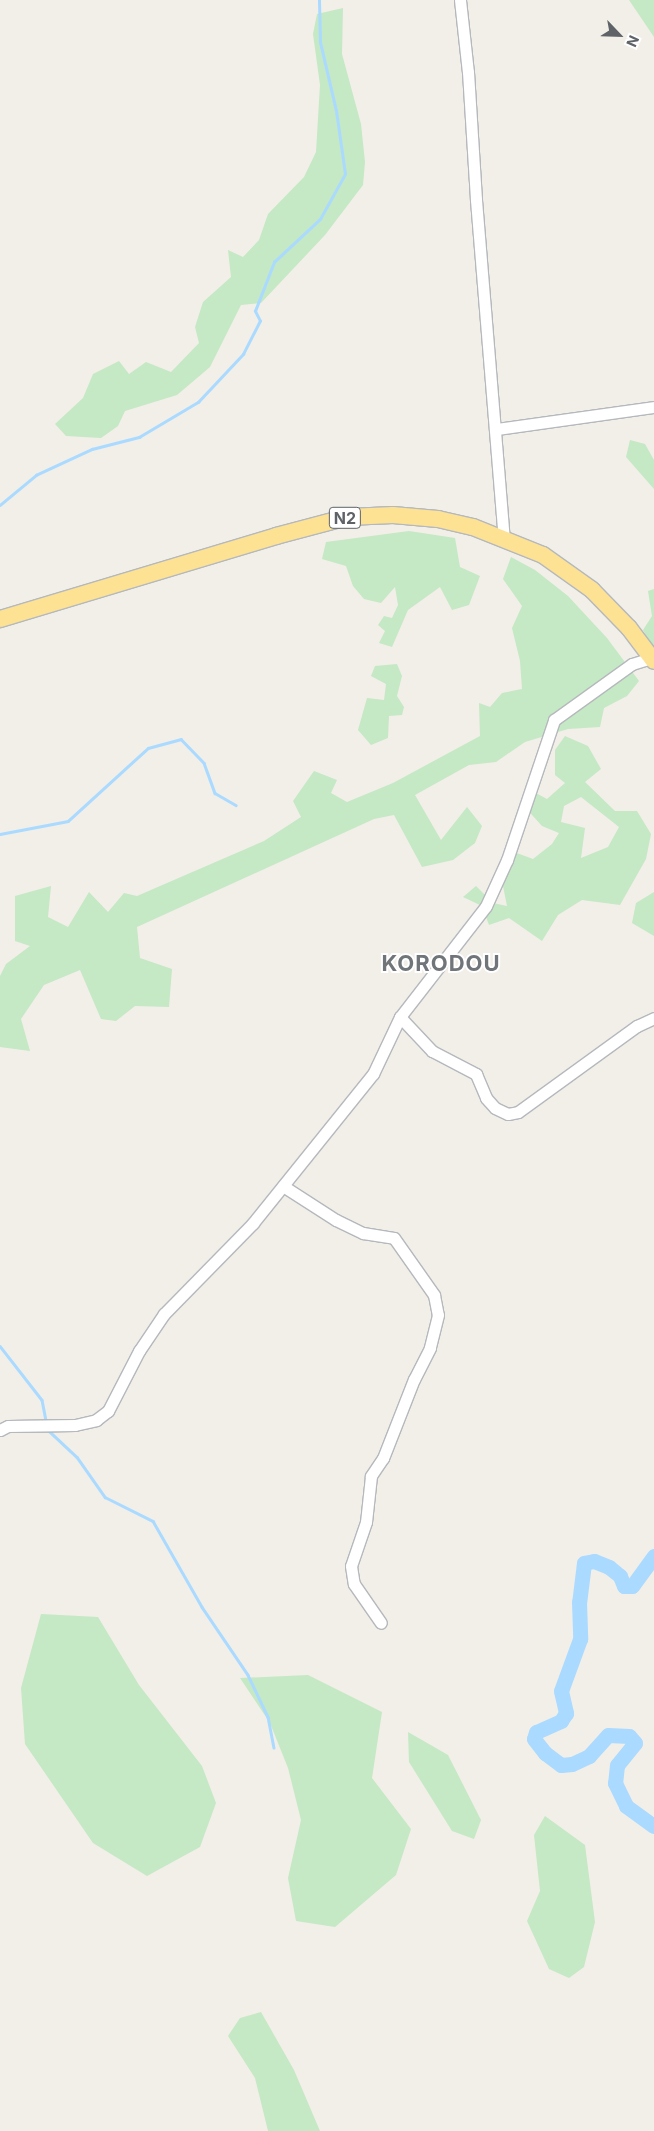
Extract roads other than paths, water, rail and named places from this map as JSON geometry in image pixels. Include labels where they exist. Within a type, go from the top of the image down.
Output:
[{"type":"highway","name":"N2","points":[[0,619],[348,517],[393,515],[438,519],[504,538],[543,555],[592,590],[629,628],[653,660]]},
{"type":"street","points":[[460,0],[468,72],[476,200],[497,429],[504,538]]},
{"type":"street","points":[[497,429],[654,407]]},
{"type":"street","points":[[0,1430],[8,1426],[75,1424],[96,1420],[108,1411],[139,1351],[164,1314],[247,1230],[373,1074],[400,1017],[486,906],[507,860],[554,720],[632,664],[653,660]]},
{"type":"street","points":[[400,1017],[432,1051],[476,1074],[486,1098],[494,1108],[508,1114],[524,1108],[603,1049],[654,1018]]},
{"type":"street","points":[[282,1186],[336,1220],[363,1232],[394,1238],[434,1295],[438,1315],[430,1348],[414,1378],[394,1433],[371,1476],[366,1522],[351,1566],[354,1584],[381,1623]]},
{"type":"waterway","points":[[0,505],[36,475],[92,449],[139,437],[198,402],[243,354],[260,321],[255,311],[274,262],[320,219],[345,174],[336,111],[320,42],[319,0]]},
{"type":"waterway","points":[[0,834],[68,821],[148,748],[181,739],[204,763],[215,793],[236,805]]},
{"type":"waterway","points":[[0,1346],[42,1400],[46,1421]]},
{"type":"waterway","points":[[48,1430],[77,1457],[105,1497],[153,1521],[202,1607],[248,1675],[268,1717],[274,1747]]},
{"type":"waterway","points":[[654,1556],[632,1586],[624,1586],[620,1576],[609,1567],[594,1561],[584,1563],[579,1602],[580,1639],[561,1691],[566,1713],[561,1721],[536,1732],[534,1739],[545,1753],[561,1765],[572,1764],[589,1756],[608,1735],[629,1736],[635,1743],[617,1765],[615,1783],[626,1806],[654,1826]]},
{"type":"district","name":"KORODOU","points":[[441,964]]}]
